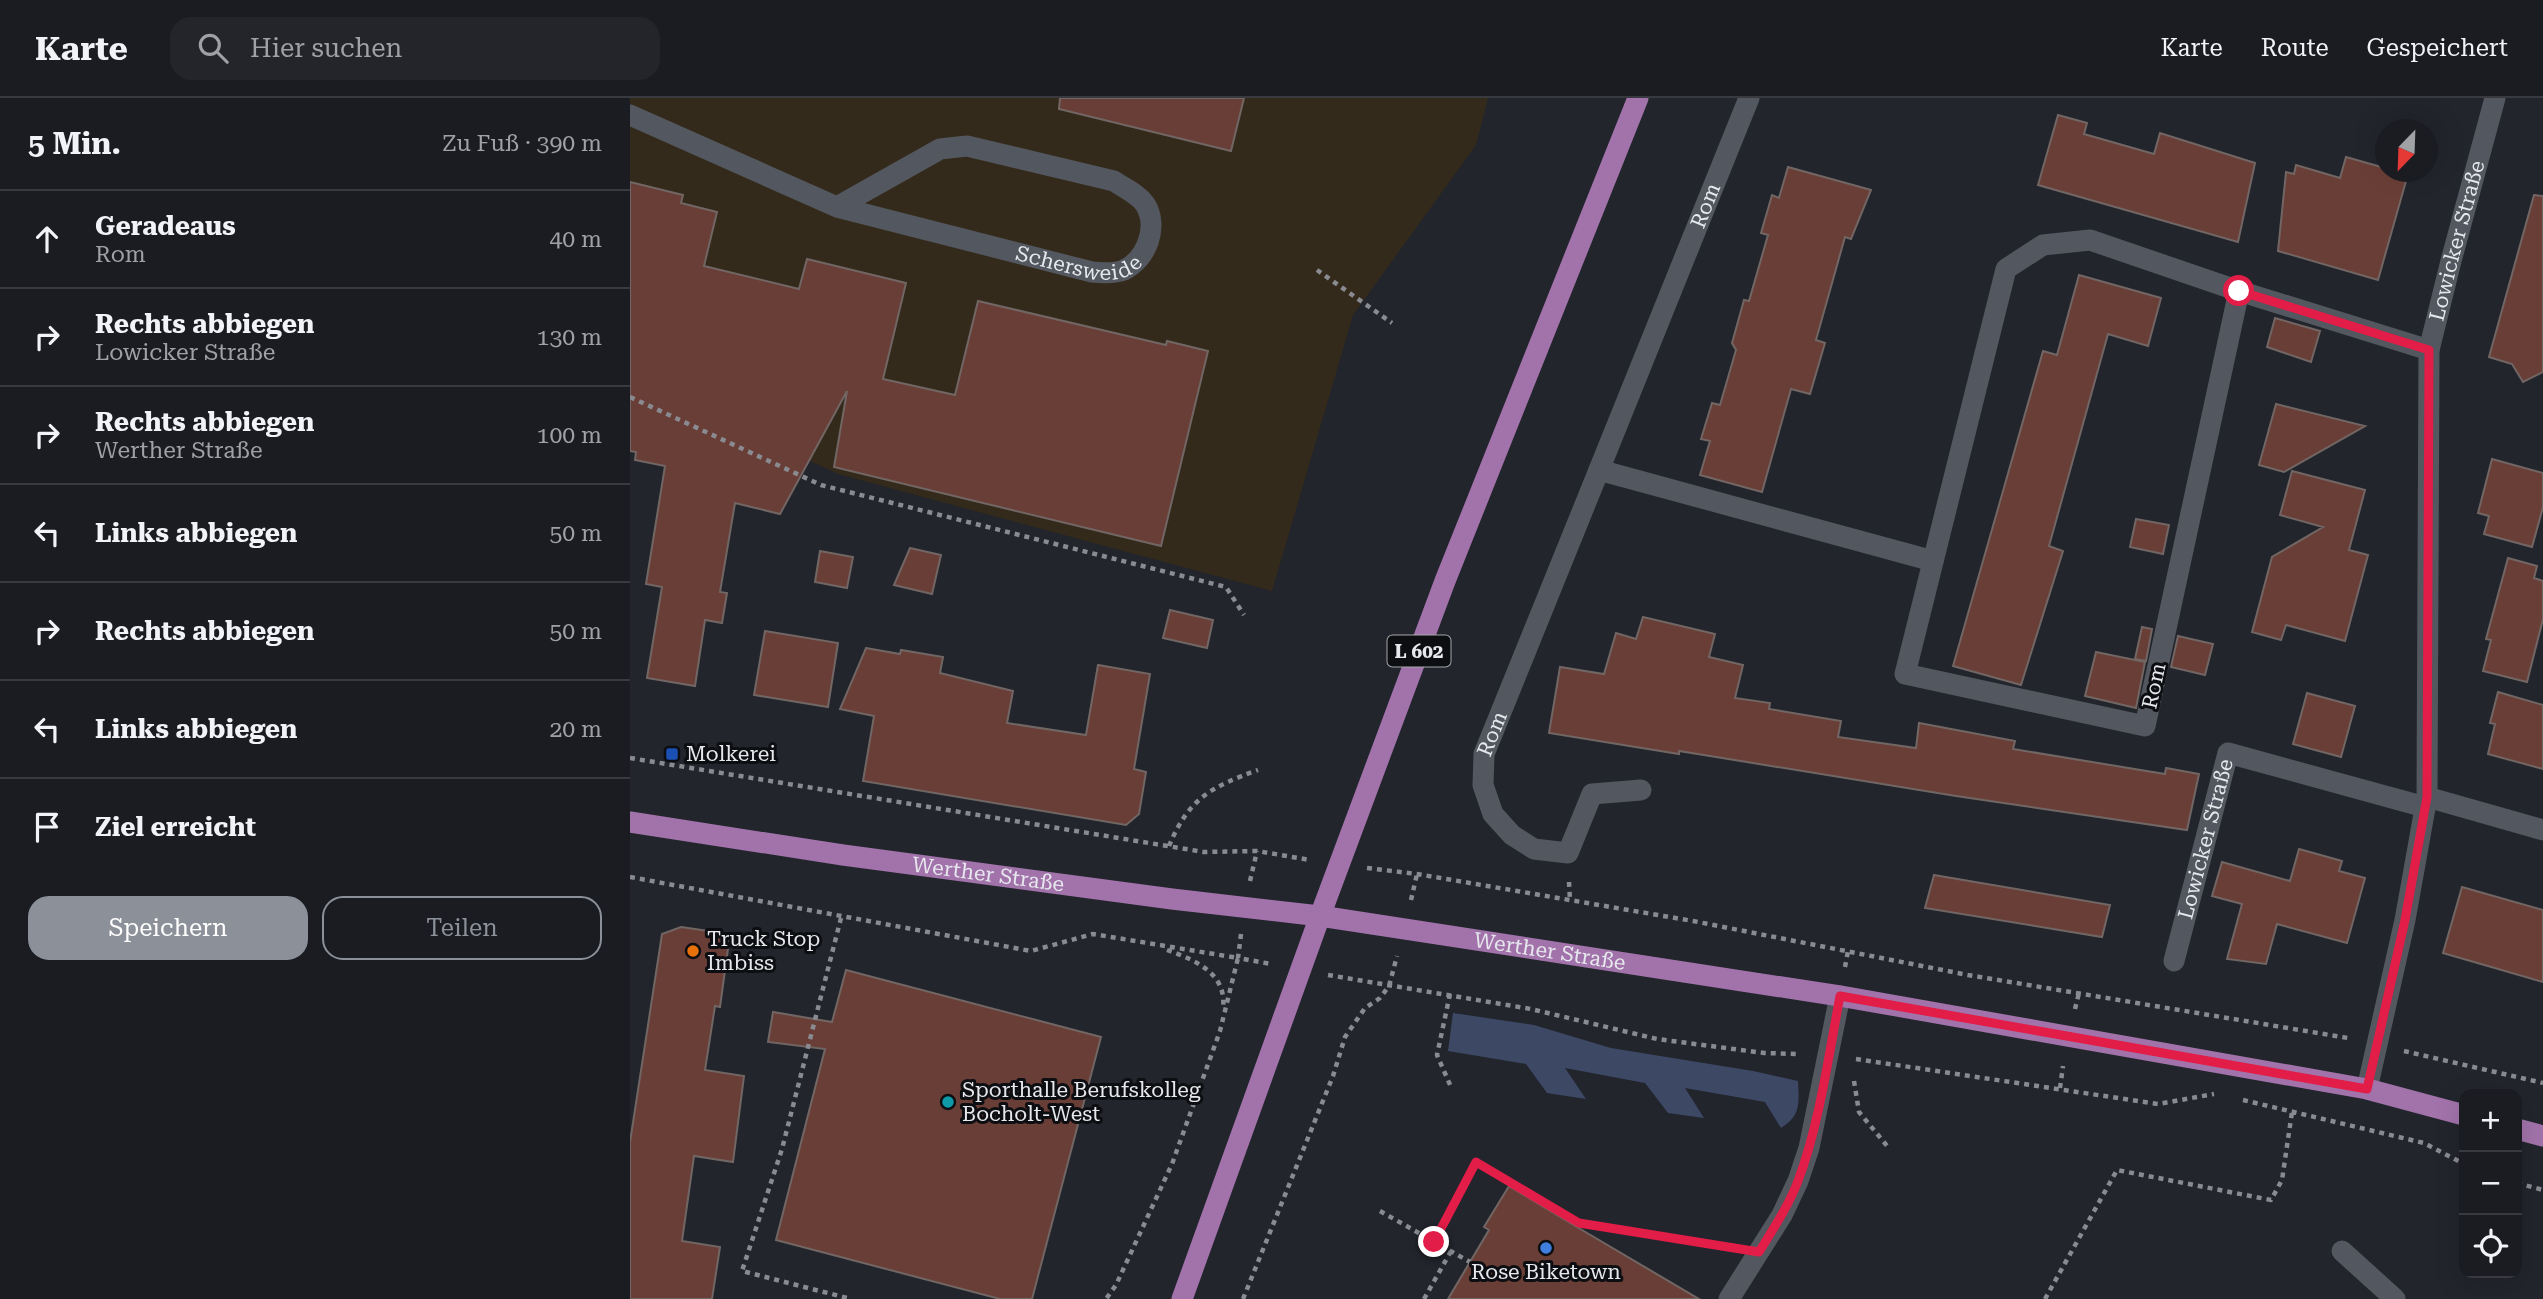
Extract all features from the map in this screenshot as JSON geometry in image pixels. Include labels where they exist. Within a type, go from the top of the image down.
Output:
[{"type":"main road","name":"L 602","points":[[1182,1299],[1320,916],[1445,581],[1638,98]]},
{"type":"main road","name":"Werther Straße","points":[[630,822],[843,855],[1172,900],[1320,916],[1840,996],[2367,1089],[2459,1114]]},
{"type":"main road","points":[[2522,1130],[2543,1136]]},
{"type":"street","name":"Rom","points":[[1641,790],[1592,794],[1568,853],[1534,849],[1512,835],[1493,814],[1483,785],[1484,754],[1749,98]]},
{"type":"street","name":"Lowicker Straße","points":[[2367,1089],[2405,920],[2426,802],[2429,350],[2496,98]]},
{"type":"street","name":"Schersweide","points":[[630,115],[837,207],[1092,272],[1123,270],[1137,261],[1146,249],[1151,235],[1150,219],[1144,204],[1132,192],[1114,181],[967,146],[940,149],[837,207]]},
{"type":"street","name":"Rom","points":[[2239,291],[2146,726],[1905,674],[2006,269],[2043,245],[2090,240],[2239,291],[2429,350]]},
{"type":"street","points":[[1599,470],[1933,561]]},
{"type":"street","name":"Lowicker Straße","points":[[2174,961],[2228,753],[2426,802]]},
{"type":"street","points":[[2426,802],[2543,830]]},
{"type":"street","points":[[1729,1299],[1783,1215],[1798,1181],[1829,1056],[1840,996]]},
{"type":"street","points":[[2342,1251],[2395,1299]]},
{"type":"path","points":[[1317,270],[1392,323]]},
{"type":"path","points":[[630,397],[821,485],[1226,587],[1244,615]]},
{"type":"path","points":[[630,758],[1204,852],[1257,851],[1417,874],[1693,921],[1968,975],[2377,1043],[2543,1083]]},
{"type":"path","points":[[1169,846],[1188,811],[1220,784],[1258,770]]},
{"type":"path","points":[[630,877],[1031,951],[1093,934],[1238,958],[1220,1031],[1172,1164],[1116,1285],[1106,1299]]},
{"type":"path","points":[[841,918],[782,1149],[742,1271],[851,1299]]},
{"type":"path","points":[[1156,946],[1185,956],[1207,969],[1217,980],[1224,995],[1220,1031]]},
{"type":"path","points":[[1243,1299],[1333,1076],[1345,1037],[1365,1008],[1380,998],[1389,986],[1531,1009],[1657,1039],[1764,1053],[1829,1056],[2158,1104],[2216,1094]]},
{"type":"path","points":[[1450,994],[1437,1055],[1451,1087]]},
{"type":"path","points":[[2242,1100],[2424,1143],[2459,1161]]},
{"type":"path","points":[[1859,1112],[1888,1147]]},
{"type":"path","points":[[2045,1299],[2117,1170],[2271,1200],[2281,1181],[2292,1112]]},
{"type":"path","points":[[1434,1242],[1476,1162],[1579,1223],[1759,1252]]},
{"type":"path","points":[[2522,1184],[2543,1190]]},
{"type":"path","points":[[1380,1211],[1470,1262]]},
{"type":"path","points":[[1424,1299],[1451,1251]]},
{"type":"shaded area","points":[[630,98],[1488,98],[1476,145],[1353,315],[1272,591],[838,474],[630,377]]},
{"type":"shaded area","points":[[1453,1013],[1534,1025],[1611,1048],[1798,1081],[1797,1108],[1792,1119],[1781,1128],[1765,1102],[1685,1088],[1704,1118],[1668,1113],[1645,1083],[1565,1068],[1586,1099],[1547,1093],[1526,1064],[1448,1051]]},
{"type":"building","points":[[1060,98],[1244,98],[1231,151],[1059,109]]},
{"type":"building","points":[[2058,115],[2087,123],[2084,134],[2154,154],[2160,133],[2255,163],[2238,242],[2038,185]]},
{"type":"building","points":[[2346,157],[2375,165],[2375,182],[2406,182],[2378,280],[2278,251],[2286,172],[2294,174],[2296,165],[2340,178]]},
{"type":"building","points":[[1788,167],[1871,190],[1851,239],[1845,237],[1816,340],[1825,343],[1810,394],[1791,389],[1762,492],[1700,475],[1710,441],[1701,439],[1712,403],[1720,405],[1736,350],[1732,343],[1744,300],[1749,301],[1768,235],[1761,233],[1772,195],[1779,198]]},
{"type":"building","points":[[630,182],[683,195],[681,203],[717,212],[704,266],[799,289],[807,259],[906,283],[883,379],[955,395],[978,301],[1166,345],[1167,341],[1208,351],[1161,546],[834,467],[847,391],[780,514],[735,503],[720,592],[727,593],[722,623],[705,620],[695,686],[647,678],[662,587],[646,584],[665,466],[635,460],[636,452],[630,451]]},
{"type":"building","points":[[2534,195],[2543,196],[2543,372],[2523,382],[2512,364],[2489,357]]},
{"type":"building","points":[[2079,275],[2161,298],[2148,346],[2108,334],[2049,546],[2063,551],[2021,685],[1953,666],[2043,351],[2057,355]]},
{"type":"building","points":[[2275,318],[2320,331],[2311,362],[2267,347]]},
{"type":"building","points":[[2276,404],[2365,426],[2284,472],[2259,465]]},
{"type":"building","points":[[2492,459],[2543,473],[2543,507],[2532,547],[2484,534],[2489,516],[2478,513]]},
{"type":"building","points":[[2292,471],[2365,490],[2349,550],[2368,555],[2345,641],[2286,625],[2281,640],[2252,632],[2272,557],[2323,527],[2280,515]]},
{"type":"building","points":[[2136,519],[2169,525],[2163,554],[2130,547]]},
{"type":"building","points":[[910,548],[941,555],[932,594],[894,585]]},
{"type":"building","points":[[820,551],[853,557],[847,588],[815,582]]},
{"type":"building","points":[[2508,558],[2537,566],[2534,578],[2543,581],[2543,619],[2527,682],[2483,671],[2491,640],[2486,639]]},
{"type":"building","points":[[1170,610],[1213,620],[1207,648],[1163,638]]},
{"type":"building","points":[[1643,617],[1715,634],[1709,657],[1743,665],[1735,698],[1770,703],[1769,709],[1841,721],[1838,737],[1916,748],[1919,723],[2015,741],[2013,749],[2165,774],[2166,768],[2199,774],[2187,830],[1549,733],[1560,667],[1604,674],[1616,633],[1636,639]]},
{"type":"building","points":[[2142,627],[2152,629],[2146,661],[2135,659]]},
{"type":"building","points":[[765,631],[838,643],[828,707],[754,695]]},
{"type":"building","points":[[2178,636],[2213,644],[2205,675],[2171,667]]},
{"type":"building","points":[[866,648],[943,657],[940,673],[1013,691],[1007,723],[1086,735],[1098,665],[1150,674],[1134,769],[1146,772],[1139,814],[1126,825],[863,781],[874,716],[840,709]]},
{"type":"building","points":[[2096,652],[2145,662],[2136,708],[2085,696]]},
{"type":"building","points":[[2498,692],[2543,705],[2543,769],[2488,754],[2495,724],[2490,723]]},
{"type":"building","points":[[2307,693],[2355,706],[2341,757],[2293,744]]},
{"type":"building","points":[[2299,849],[2342,861],[2339,871],[2365,878],[2347,943],[2277,924],[2266,964],[2227,959],[2242,904],[2212,896],[2222,862],[2290,881]]},
{"type":"building","points":[[1934,875],[2110,905],[2102,937],[1925,908]]},
{"type":"building","points":[[2462,887],[2543,910],[2543,982],[2443,953]]},
{"type":"building","points":[[681,927],[730,934],[720,1007],[715,1006],[705,1070],[744,1076],[733,1162],[694,1156],[682,1241],[720,1247],[712,1299],[630,1299],[630,1142],[662,934]]},
{"type":"building","name":"Sporthalle Berufskolleg Bocholt-West","points":[[846,970],[1101,1037],[1032,1299],[1000,1299],[776,1240],[825,1049],[768,1042],[773,1012],[832,1022]]},
{"type":"building","name":"Rose Biketown","points":[[1509,1186],[1699,1299],[1448,1299],[1489,1230],[1484,1227]]},
{"type":"place","name":"Molkerei","points":[[672,754]]},
{"type":"place","name":"Truck Stop Imbiss","points":[[693,951]]},
{"type":"place","name":"Sporthalle Berufskolleg Bocholt-West","points":[[948,1102]]},
{"type":"place","name":"Rose Biketown","points":[[1546,1248]]},
{"type":"route","points":[[1434,1242],[1476,1162],[1579,1223],[1759,1252],[1783,1215],[1798,1181],[1829,1056],[1840,996],[2367,1089],[2405,920],[2427,797],[2429,350],[2239,291]]}]
